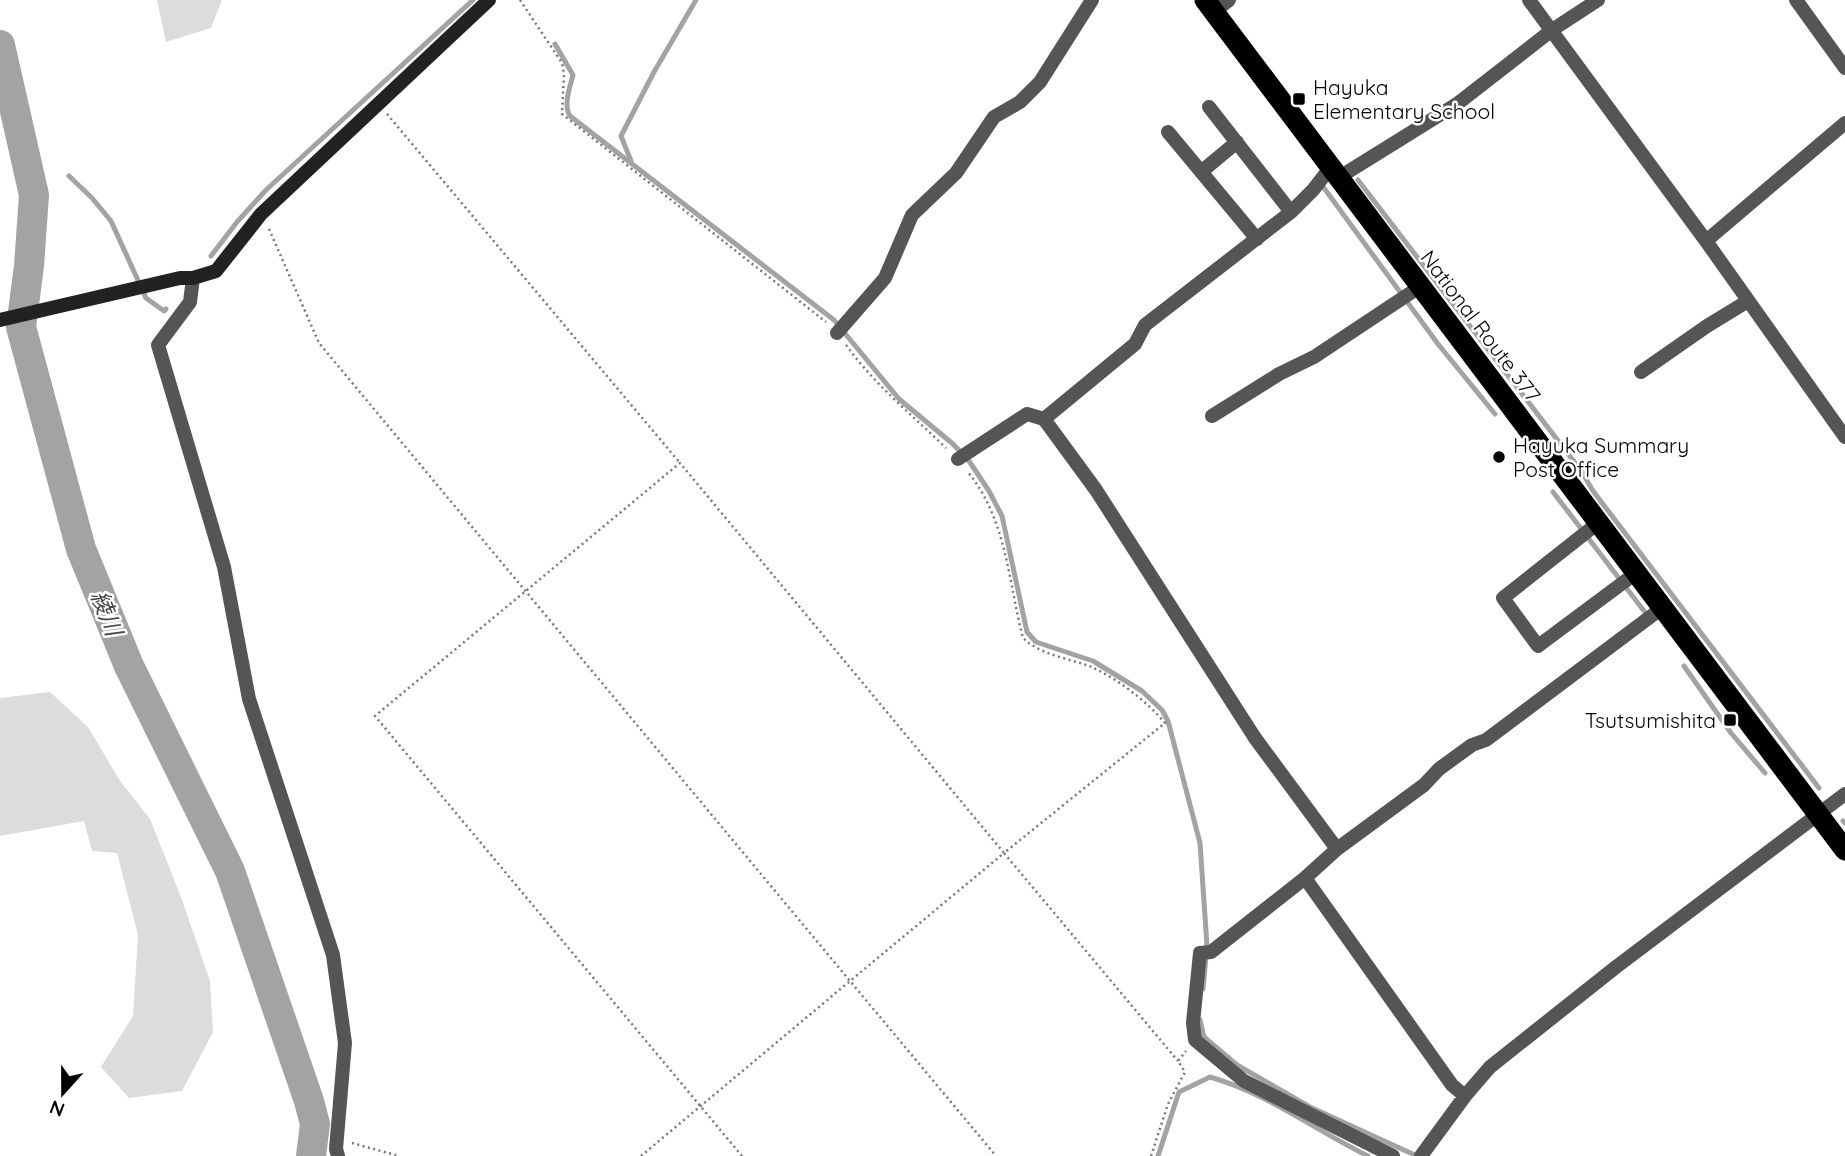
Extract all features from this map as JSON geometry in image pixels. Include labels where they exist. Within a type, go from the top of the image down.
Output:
[{"type":"highway","name":"National Route 377","points":[[1216,4],[1334,173],[1410,293],[1626,580],[1662,608],[1845,850]]},
{"type":"street","points":[[0,320],[216,271],[261,214],[489,0]]},
{"type":"street","points":[[840,329],[886,278],[912,215],[956,173],[994,117],[1020,102],[1040,82],[1092,0]]},
{"type":"street","points":[[1529,0],[1706,241],[1845,437]]},
{"type":"street","points":[[1044,419],[1135,344],[1145,325],[1291,212],[1334,173],[1457,104],[1552,30],[1598,0]]},
{"type":"street","points":[[1796,0],[1845,68]]},
{"type":"street","points":[[1209,107],[1291,212]]},
{"type":"street","points":[[1706,241],[1845,123]]},
{"type":"street","points":[[1168,132],[1257,239]]},
{"type":"street","points":[[1201,172],[1237,142]]},
{"type":"street","points":[[187,278],[190,302],[158,345],[224,567],[249,699],[332,955],[345,1044],[338,1156]]},
{"type":"street","points":[[1212,416],[1258,386],[1314,357],[1410,293]]},
{"type":"street","points":[[1641,372],[1748,301]]},
{"type":"street","points":[[961,456],[1027,414],[1044,419],[1096,489],[1255,738],[1337,849]]},
{"type":"street","points":[[1589,531],[1503,598],[1538,646],[1626,580]]},
{"type":"street","points":[[1385,1155],[1244,1081],[1195,1040],[1193,1023],[1200,953],[1208,953],[1305,878],[1337,849],[1424,785],[1461,753],[1486,740],[1662,608]]},
{"type":"street","points":[[1422,1155],[1490,1066],[1615,967],[1845,794]]},
{"type":"street","points":[[1305,878],[1452,1085],[1465,1096]]},
{"type":"path","points":[[520,0],[562,63],[562,114],[817,314],[840,329],[864,370],[889,397],[961,456],[996,518],[1007,556],[1023,638],[1032,647],[1093,667],[1154,710],[1165,723],[1004,853],[640,1156]]},
{"type":"path","points":[[378,104],[1178,1061],[1185,1072],[1168,1104],[1152,1156]]},
{"type":"path","points":[[261,214],[319,343],[996,1156]]},
{"type":"path","points":[[680,463],[374,716],[742,1156]]},
{"type":"path","points":[[1178,1061],[1195,1040]]},
{"type":"path","points":[[338,1139],[399,1156]]},
{"type":"shaded area","points":[[157,0],[222,0],[211,28],[166,42]]},
{"type":"shaded area","points":[[50,692],[88,727],[120,781],[150,819],[210,981],[213,1032],[182,1091],[129,1098],[101,1067],[133,1016],[138,935],[117,853],[92,851],[84,821],[0,836],[0,698]]},
{"type":"waterway","points":[[211,256],[266,190],[473,0]]},
{"type":"waterway","points":[[631,161],[621,136],[696,0]]},
{"type":"waterway","points":[[555,44],[573,75],[567,101],[570,116],[834,320],[899,399],[953,444],[969,461],[1002,516],[1027,632],[1036,642],[1093,661],[1142,691],[1162,710],[1168,721],[1200,843],[1207,946],[1203,989]]},
{"type":"waterway","name":"綾川","points":[[0,45],[34,195],[21,327],[81,549],[129,666],[230,871],[309,1101],[315,1124],[311,1156]]},
{"type":"waterway","points":[[69,176],[111,221],[146,298],[164,311],[166,309]]},
{"type":"waterway","points":[[1358,180],[1819,788]]},
{"type":"waterway","points":[[1324,188],[1438,344],[1495,414]]},
{"type":"waterway","points":[[1553,492],[1644,611]]},
{"type":"waterway","points":[[1684,666],[1731,733],[1765,773]]},
{"type":"waterway","points":[[1200,1020],[1204,1037],[1237,1065],[1310,1107],[1417,1156]]},
{"type":"waterway","points":[[1158,1156],[1179,1092],[1210,1077],[1251,1092],[1368,1156]]},
{"type":"place","name":"Hayuka Elementary School","points":[[1299,99]]},
{"type":"place","name":"Hayuka Summary Post Office","points":[[1499,457]]},
{"type":"place","name":"Tsutsumishita","points":[[1730,720]]}]
